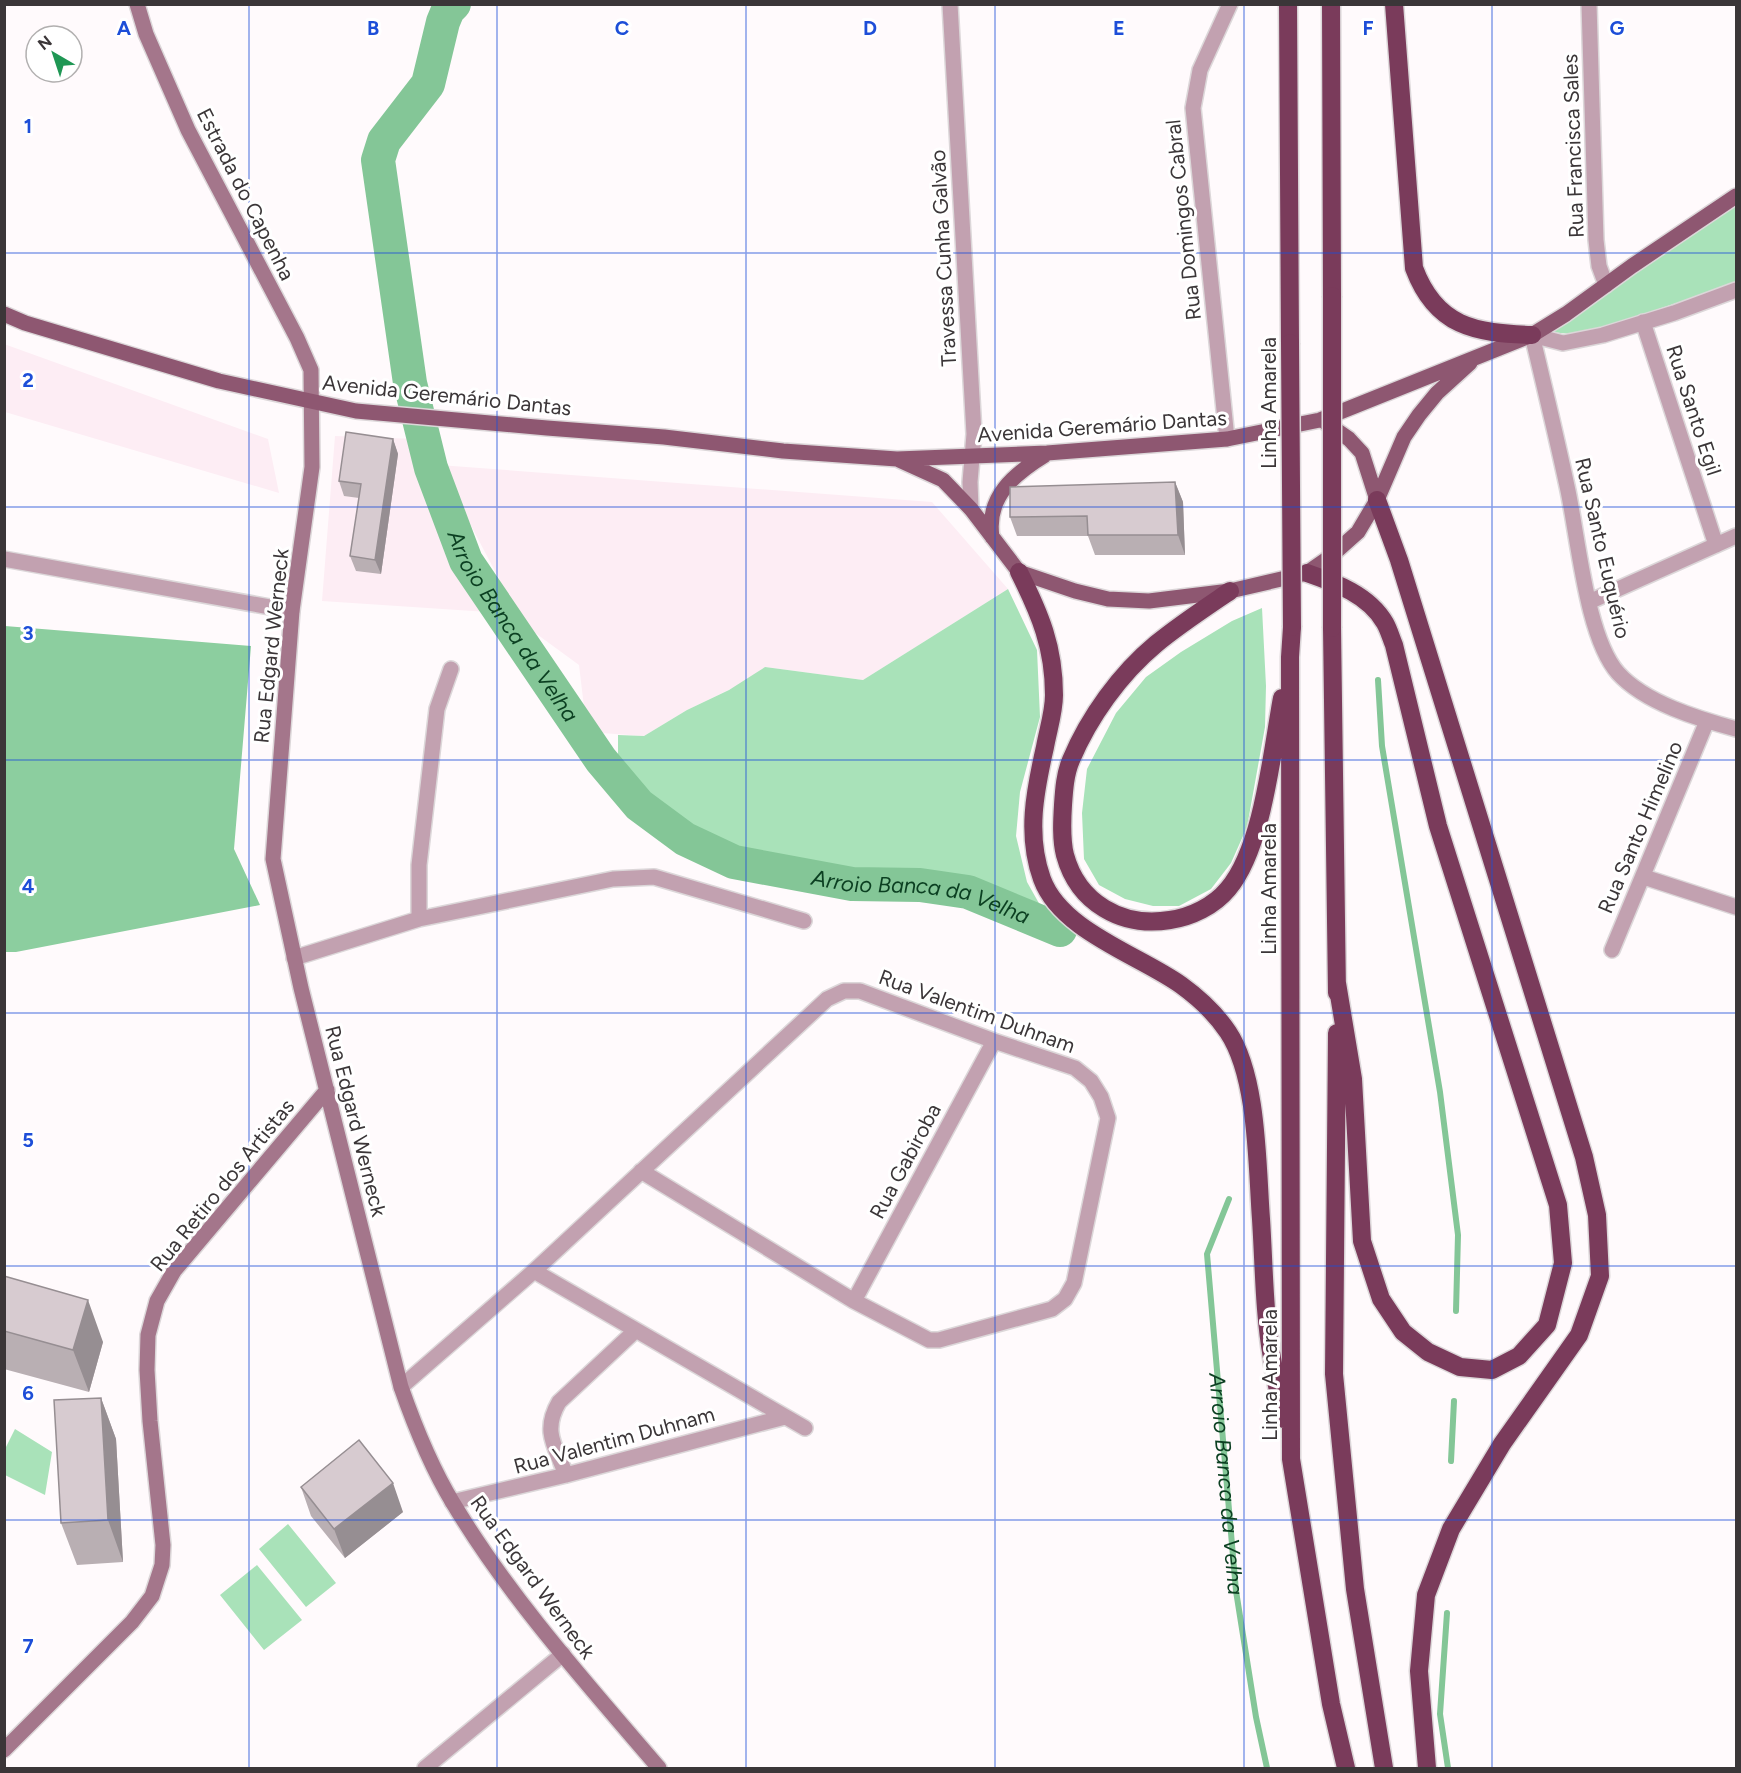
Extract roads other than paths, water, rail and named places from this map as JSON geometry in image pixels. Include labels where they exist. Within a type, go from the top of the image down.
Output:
[{"type":"highway","name":"Linha Amarela","points":[[1288,4],[1292,627],[1290,657],[1291,1459],[1331,1704],[1346,1768]]},
{"type":"highway","points":[[1331,4],[1332,628],[1337,983],[1334,1374],[1356,1588],[1384,1768]]},
{"type":"highway","points":[[1394,4],[1414,268],[1421,288],[1434,305],[1450,318],[1482,331],[1532,335]]},
{"type":"highway","points":[[1377,500],[1402,571],[1584,1157],[1597,1215],[1600,1276],[1579,1335],[1502,1444],[1451,1528],[1426,1595],[1419,1671],[1427,1768]]},
{"type":"highway","points":[[1019,572],[1046,631],[1052,663],[1054,697],[1036,787],[1032,828],[1035,857],[1043,882],[1068,915],[1090,933],[1180,984],[1203,1003],[1229,1033],[1244,1065],[1252,1104],[1271,1356],[1291,1459]]},
{"type":"highway","points":[[1307,573],[1332,582],[1367,602],[1385,623],[1394,645],[1438,826],[1558,1205],[1563,1263],[1547,1325],[1519,1356],[1492,1370],[1460,1366],[1428,1352],[1404,1332],[1381,1299],[1362,1241],[1353,1079],[1337,983]]},
{"type":"highway","points":[[1230,591],[1156,644],[1134,664],[1109,694],[1087,728],[1070,762],[1064,790],[1062,818],[1065,855],[1075,878],[1089,898],[1107,910],[1131,921],[1159,922],[1185,918],[1209,905],[1228,888],[1243,864],[1257,830],[1290,657]]},
{"type":"main road","name":"Avenida Geremário Dantas","points":[[4,314],[25,323],[219,381],[356,411],[664,436],[783,451],[897,459],[1047,453],[1227,439],[1320,420],[1532,335],[1737,196]]},
{"type":"main road","name":"Avenida Geremário Dantas","points":[[897,459],[943,480],[971,510],[1019,572],[1108,599],[1149,601],[1230,591],[1307,573],[1330,557],[1358,532],[1377,500],[1404,437],[1437,393],[1477,357]]},
{"type":"main road","points":[[1320,420],[1349,439],[1362,453],[1377,500]]},
{"type":"main road","points":[[992,537],[989,521],[993,505],[1008,484],[1025,467],[1047,453]]},
{"type":"street","name":"Estrada do Capenha","points":[[137,4],[146,34],[188,130],[297,338],[310,370],[312,402]]},
{"type":"street","name":"Travessa Cunha Galvão","points":[[950,4],[974,434],[971,510]]},
{"type":"street","name":"Rua Domingos Cabral","points":[[1227,439],[1193,108],[1200,70],[1230,4]]},
{"type":"street","name":"Rua Francisca Sales","points":[[1589,4],[1596,240],[1599,266],[1606,285]]},
{"type":"street","points":[[1532,335],[1563,343],[1603,335],[1737,290]]},
{"type":"street","name":"Rua Santo Egil","points":[[1643,322],[1716,545]]},
{"type":"street","name":"Rua Santo Euquério","points":[[1532,335],[1568,488],[1589,602],[1601,647],[1618,673],[1644,695],[1707,721],[1737,729]]},
{"type":"street","name":"Rua Edgard Werneck","points":[[312,402],[311,476],[292,611],[273,859],[294,958],[401,1387],[419,1438],[452,1502],[497,1568],[563,1654],[659,1768]]},
{"type":"street","points":[[1589,602],[1737,536]]},
{"type":"street","points":[[4,559],[292,611]]},
{"type":"street","points":[[419,919],[419,865],[437,709],[451,669]]},
{"type":"street","name":"Rua Santo Himelino","points":[[1612,950],[1707,721]]},
{"type":"street","points":[[294,958],[419,919],[613,879],[654,877],[804,921]]},
{"type":"street","points":[[1644,877],[1737,908]]},
{"type":"street","name":"Rua Valentim Duhnam","points":[[401,1387],[534,1271],[641,1171],[827,999],[844,991],[860,991],[994,1041],[1075,1068],[1091,1081],[1101,1097],[1108,1118],[1074,1283],[1065,1299],[1052,1309],[939,1340],[929,1340],[854,1301],[641,1171]]},
{"type":"street","name":"Rua Gabiroba","points":[[854,1301],[994,1041]]},
{"type":"street","name":"Rua Retiro dos Artistas","points":[[4,1750],[132,1622],[152,1596],[162,1565],[164,1545],[150,1421],[147,1370],[148,1335],[157,1301],[174,1271],[327,1090]]},
{"type":"street","name":"Rua Valentim Duhnam","points":[[534,1271],[805,1428]]},
{"type":"street","points":[[566,1475],[549,1429],[551,1416],[559,1402],[635,1330]]},
{"type":"street","name":"Rua Valentim Duhnam","points":[[452,1502],[566,1475],[785,1417]]},
{"type":"street","points":[[425,1768],[563,1654]]},
{"type":"waterway","name":"Arroio Banca da Velha","points":[[454,4],[448,10],[443,22],[428,84],[384,141],[378,160],[410,383],[431,468],[466,561],[601,760],[639,805],[685,839],[734,862],[852,884],[920,885],[968,892],[1060,930]]},
{"type":"waterway","points":[[1378,680],[1382,746],[1440,1092],[1458,1235],[1456,1311]]},
{"type":"waterway","name":"Arroio Banca da Velha","points":[[1229,1199],[1207,1254],[1236,1591],[1256,1717],[1267,1768]]},
{"type":"waterway","points":[[1451,1461],[1454,1401]]},
{"type":"waterway","points":[[1447,1613],[1440,1714],[1448,1768]]}]
